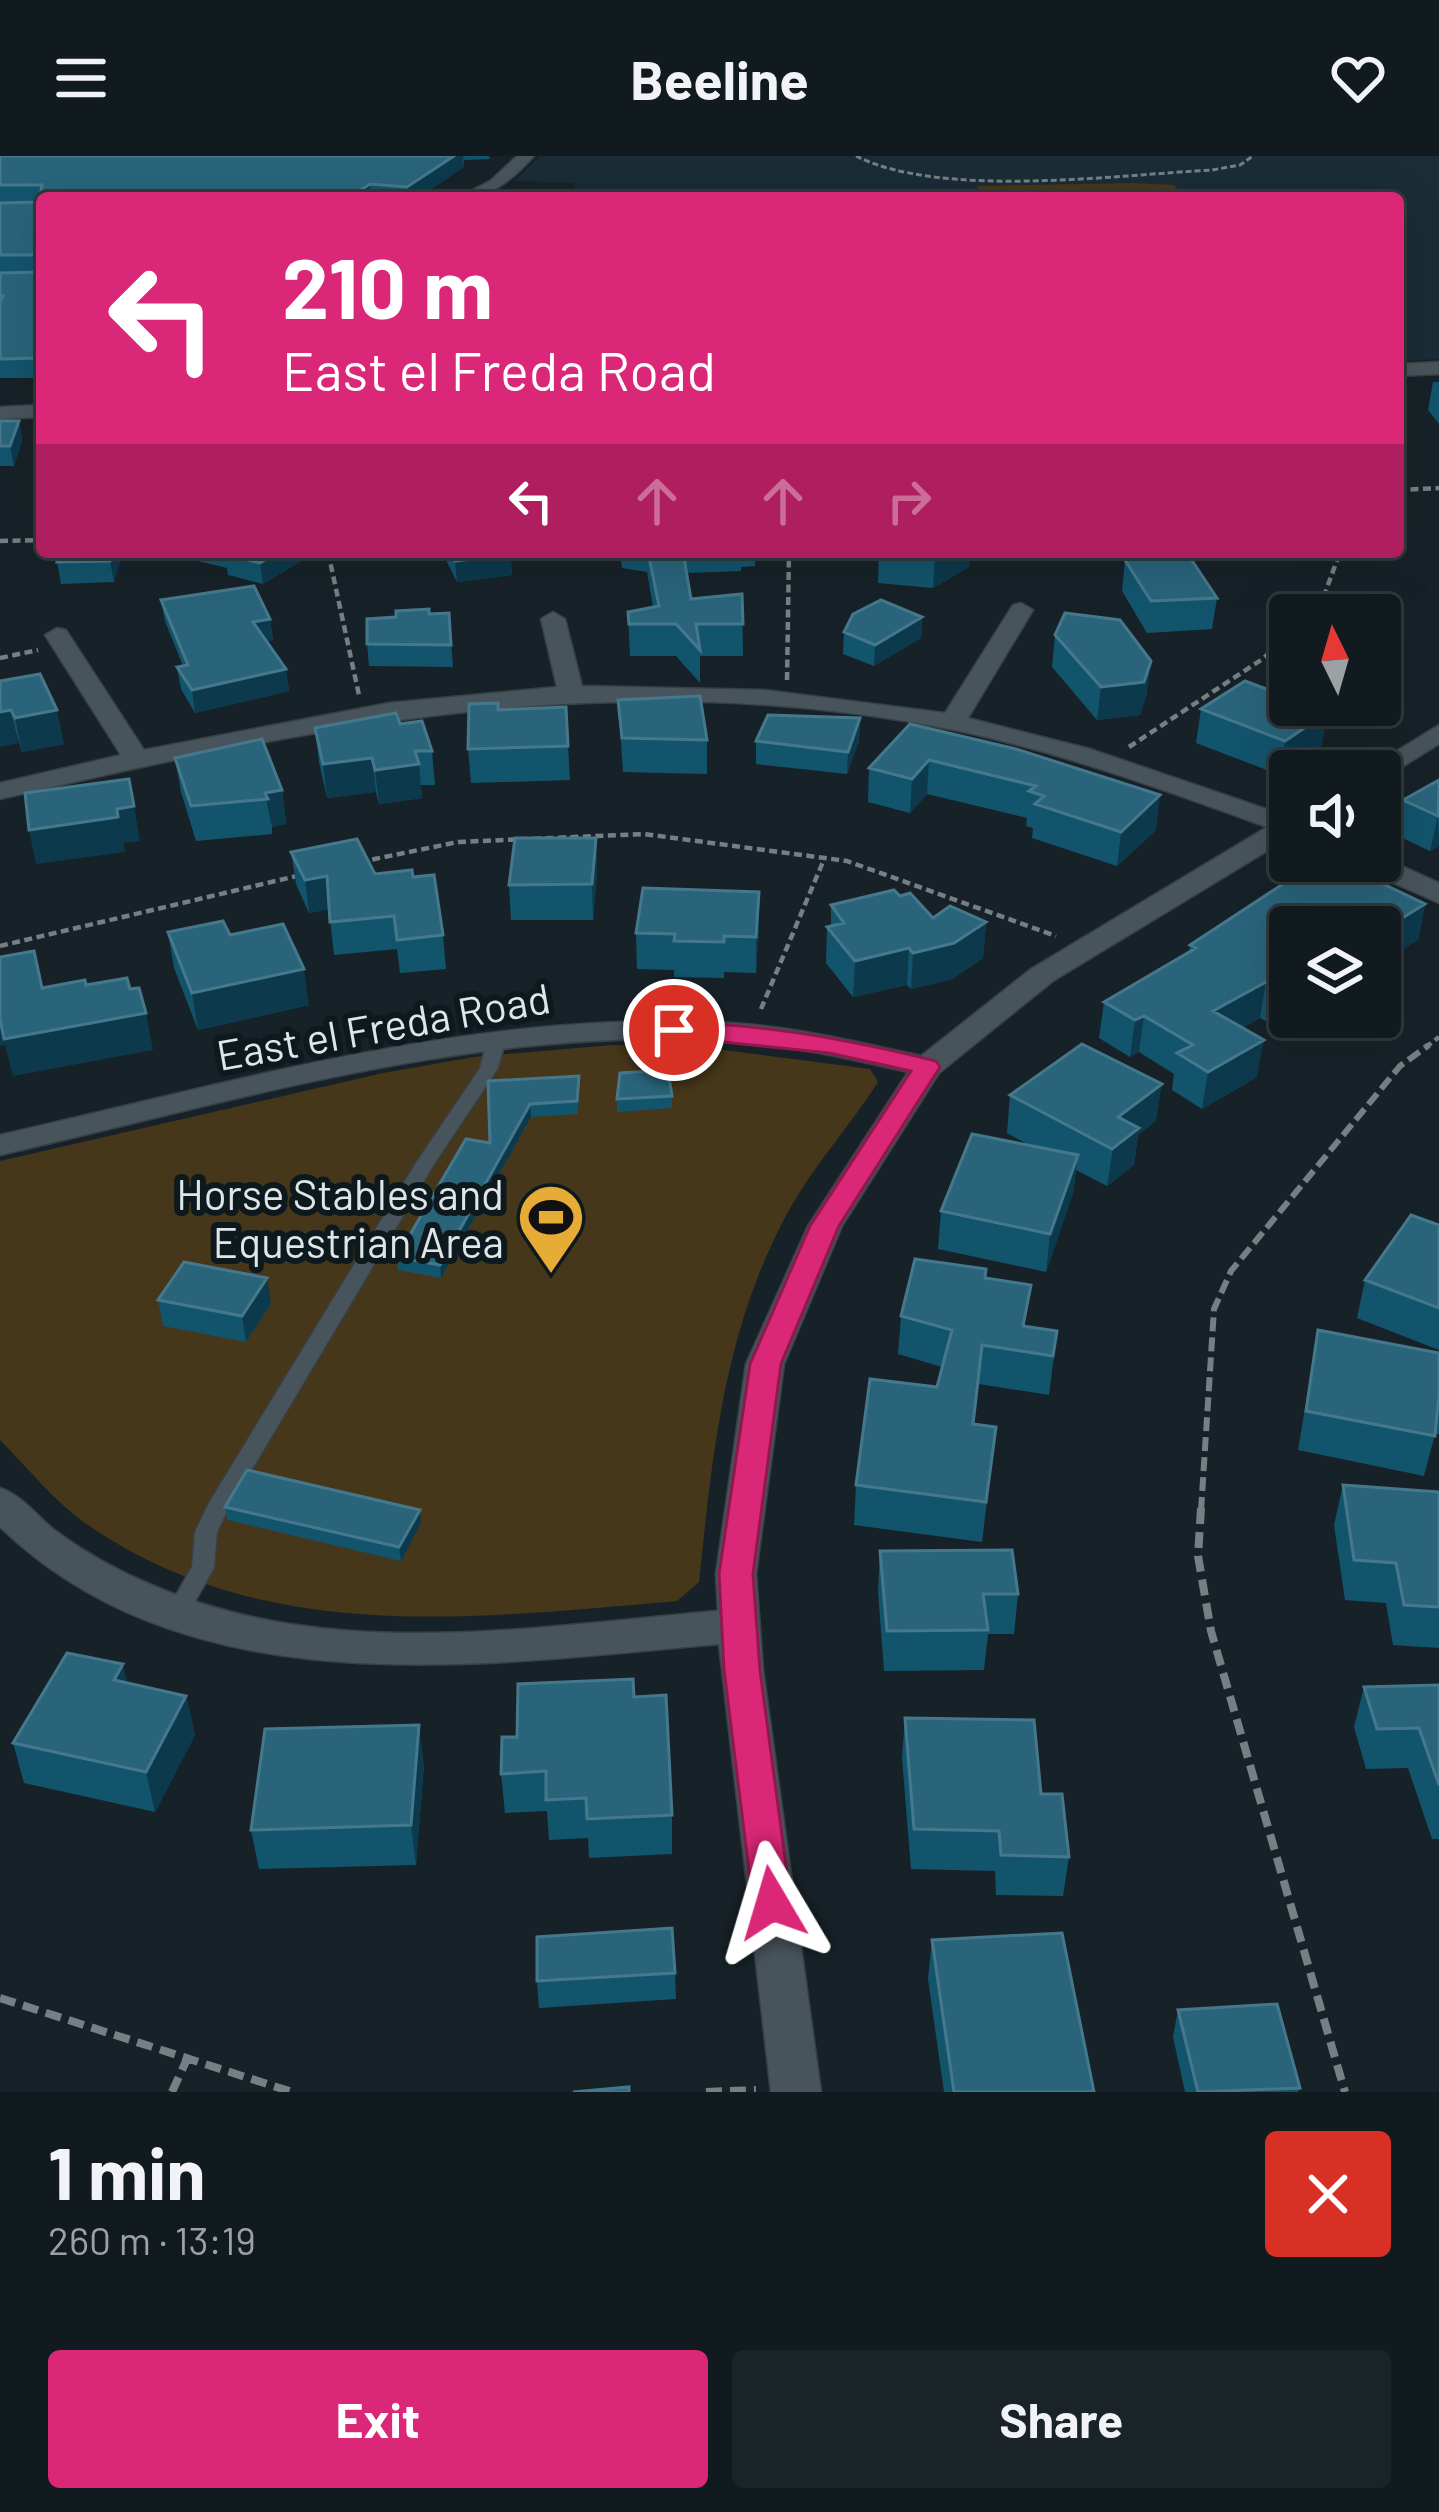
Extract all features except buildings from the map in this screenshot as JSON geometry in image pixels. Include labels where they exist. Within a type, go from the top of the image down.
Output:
[{"type":"street","points":[[478,192],[496,184],[526,156]]},
{"type":"street","points":[[1404,370],[1439,368]]},
{"type":"street","points":[[0,412],[36,411]]},
{"type":"street","points":[[952,722],[1021,610]]},
{"type":"street","points":[[553,619],[571,693]]},
{"type":"street","points":[[58,634],[137,760]]},
{"type":"street","points":[[0,791],[363,715],[571,693],[783,700],[952,722],[1106,761],[1269,819]]},
{"type":"street","points":[[1401,756],[1439,733]]},
{"type":"street","points":[[796,2092],[736,1574],[765,1364],[825,1226],[927,1067],[1042,975],[1269,839]]},
{"type":"street","points":[[1401,877],[1439,894]]},
{"type":"street","name":"East el Freda Road","points":[[0,1145],[435,1049],[591,1030],[750,1035],[829,1045],[927,1067]]},
{"type":"street","points":[[0,1503],[56,1553],[124,1593],[178,1612],[298,1640],[428,1651],[739,1626]]},
{"type":"lane","points":[[178,1612],[203,1568],[206,1532],[217,1508],[425,1162],[489,1068],[496,1042]]},
{"type":"path","points":[[856,156],[889,173],[944,178],[1212,170],[1240,166],[1253,156]]},
{"type":"path","points":[[1404,490],[1439,488]]},
{"type":"path","points":[[0,541],[36,540]]},
{"type":"path","points":[[329,558],[363,715]]},
{"type":"path","points":[[783,700],[789,558]]},
{"type":"path","points":[[1325,594],[1338,558]]},
{"type":"path","points":[[1106,761],[1269,653]]},
{"type":"path","points":[[358,862],[458,842],[606,833],[825,857],[1087,948]]},
{"type":"path","points":[[750,1035],[825,857]]},
{"type":"path","points":[[0,946],[313,873]]},
{"type":"path","points":[[1345,2092],[1211,1631],[1198,1556],[1214,1310],[1231,1271],[1332,1148],[1400,1066],[1439,1037]]},
{"type":"path","points":[[0,1998],[292,2092]]},
{"type":"path","points":[[172,2092],[188,2057]]},
{"type":"shaded area","points":[[540,156],[1439,156],[1439,359],[1404,361],[1404,192],[575,192],[574,183],[515,181]]},
{"type":"shaded area","points":[[1134,183],[1174,185],[1179,192],[980,192],[977,186]]},
{"type":"shaded area","name":"Horse Stables and Equestrian Area","points":[[612,1045],[708,1048],[870,1069],[878,1082],[789,1210],[749,1300],[716,1438],[699,1582],[677,1601],[524,1613],[372,1615],[297,1607],[224,1590],[153,1563],[85,1523],[0,1440],[0,1161],[383,1073],[474,1057]]},
{"type":"place","name":"Horse Stables and Equestrian Area","points":[[551,1276]]},
{"type":"route","points":[[674,1030],[716,1030],[829,1045],[927,1067],[825,1226],[765,1364],[736,1574],[742,1670],[772,1903]]}]
